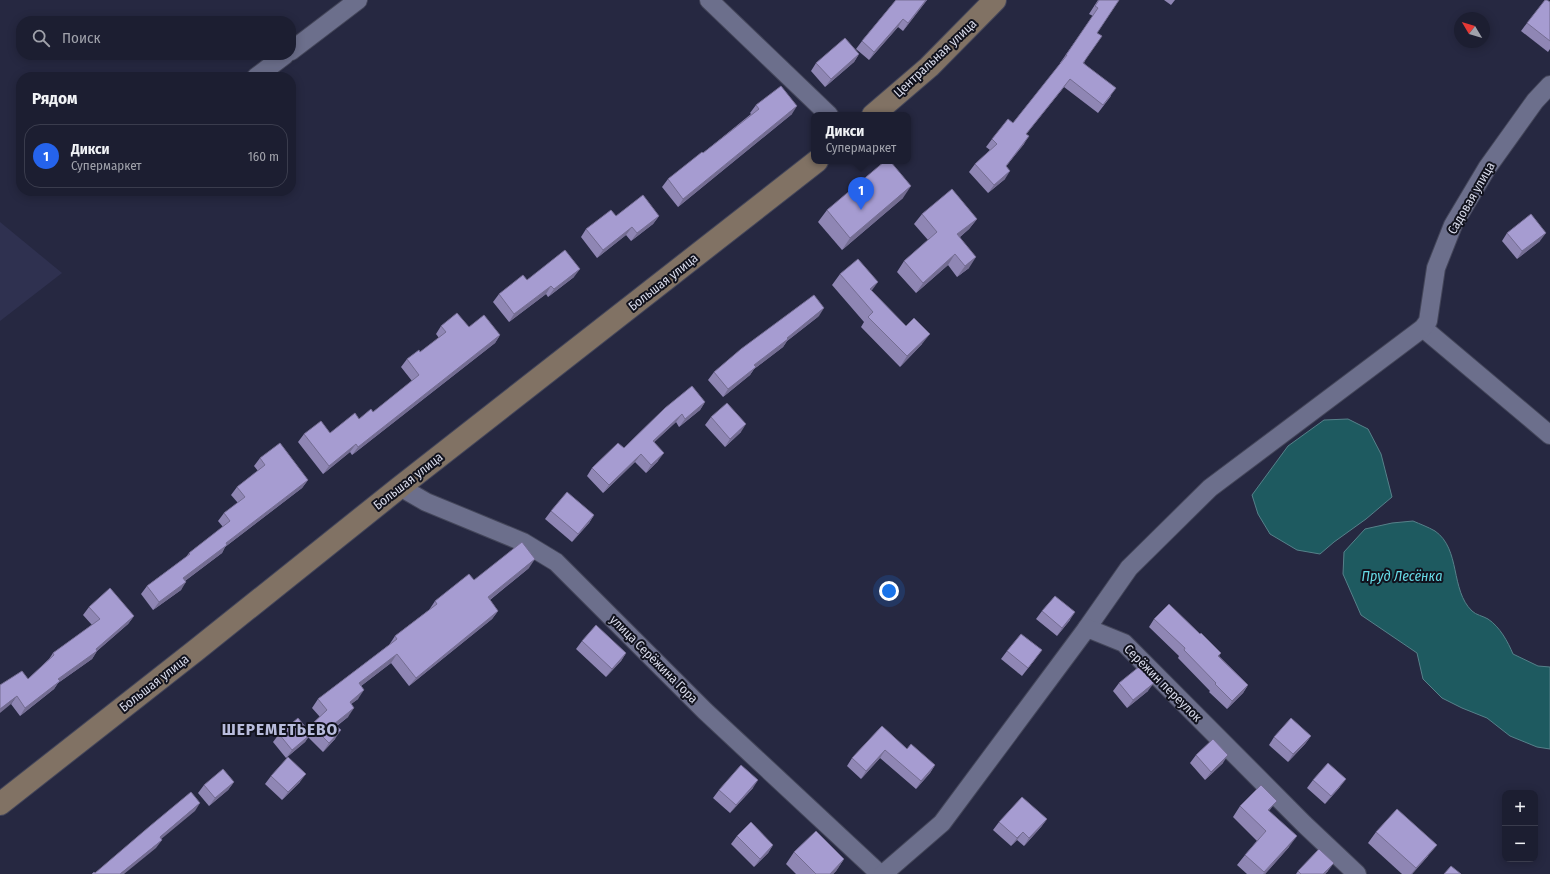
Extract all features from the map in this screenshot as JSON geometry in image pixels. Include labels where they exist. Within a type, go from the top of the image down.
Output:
[{"type":"street","points":[[296,47],[358,0]]},
{"type":"street","points":[[709,0],[826,112]]},
{"type":"street","name":"Центральная улица","points":[[876,112],[929,67],[995,0]]},
{"type":"street","points":[[263,72],[278,60]]},
{"type":"street","name":"Садовая улица","points":[[1423,328],[1428,321],[1436,268],[1453,225],[1487,168],[1535,100],[1550,85]]},
{"type":"street","name":"Большая улица","points":[[0,804],[195,651],[400,487],[813,164]]},
{"type":"street","points":[[884,874],[942,823],[1087,628],[1129,568],[1210,488],[1423,328],[1550,435]]},
{"type":"street","name":"улица Серёжина Гора","points":[[400,487],[426,502],[523,542],[556,562],[705,711],[880,874]]},
{"type":"street","name":"Серёжин переулок","points":[[1087,628],[1124,643],[1304,824],[1357,874]]},
{"type":"shaded area","points":[[0,222],[62,273],[0,321]]},
{"type":"water","name":"Пруд Лесёнка","points":[[1348,419],[1368,429],[1381,454],[1392,497],[1320,554],[1297,550],[1270,534],[1258,514],[1252,495],[1288,446],[1324,420]]},
{"type":"water","name":"Пруд Лесёнка","points":[[1413,521],[1435,531],[1449,548],[1461,592],[1465,602],[1472,611],[1475,614],[1488,619],[1500,630],[1513,654],[1538,666],[1550,667],[1550,749],[1537,747],[1510,736],[1487,718],[1442,698],[1423,679],[1417,653],[1361,615],[1343,574],[1344,552],[1365,529],[1392,523]]},
{"type":"building","points":[[896,0],[926,0],[908,23],[903,19],[874,52],[862,41]]},
{"type":"building","points":[[1099,0],[1119,0],[1097,33],[1102,36],[1083,63],[1116,88],[1103,105],[1070,79],[1026,134],[1029,136],[1006,166],[1010,171],[994,185],[975,164],[997,144],[992,139],[1008,119],[1013,123],[1067,55],[1098,8],[1095,6]]},
{"type":"building","points":[[1545,0],[1550,2],[1550,41],[1527,23]]},
{"type":"building","points":[[845,38],[859,54],[831,79],[816,63]]},
{"type":"building","points":[[781,86],[797,106],[683,199],[668,179],[759,109],[756,105]]},
{"type":"building","points":[[881,164],[893,164],[911,186],[850,238],[827,210]]},
{"type":"building","points":[[952,189],[977,219],[957,234],[976,257],[965,266],[955,254],[923,283],[904,261],[937,232],[922,214]]},
{"type":"building","points":[[643,195],[659,216],[637,233],[632,227],[603,250],[586,229],[611,210],[616,216]]},
{"type":"building","points":[[1531,214],[1546,233],[1522,251],[1507,233]]},
{"type":"building","points":[[565,250],[580,269],[554,289],[551,286],[514,314],[499,294],[523,275],[527,280]]},
{"type":"building","points":[[858,259],[878,282],[870,289],[906,326],[914,318],[930,334],[907,356],[868,317],[873,312],[840,274]]},
{"type":"building","points":[[814,295],[824,308],[787,338],[788,339],[754,365],[756,367],[728,389],[714,372],[741,349]]},
{"type":"building","points":[[457,313],[469,327],[484,315],[500,335],[358,447],[356,444],[329,466],[304,434],[321,421],[330,433],[355,413],[359,419],[371,409],[373,412],[419,375],[407,359],[419,350],[420,352],[446,332],[441,326]]},
{"type":"building","points":[[692,386],[705,402],[685,419],[682,414],[653,441],[664,453],[651,465],[641,454],[609,485],[592,468],[618,443],[624,448],[665,408]]},
{"type":"building","points":[[727,403],[746,424],[730,439],[711,417]]},
{"type":"building","points":[[280,443],[308,480],[183,578],[186,582],[159,602],[147,586],[190,554],[189,553],[230,521],[224,513],[245,497],[237,487],[265,465],[260,458]]},
{"type":"building","points":[[567,492],[594,515],[578,534],[551,511]]},
{"type":"building","points":[[522,542],[535,559],[488,597],[498,611],[416,678],[397,654],[359,683],[364,690],[350,702],[354,708],[334,724],[341,730],[329,743],[311,725],[327,710],[318,699],[397,639],[395,636],[437,604],[435,601],[469,574],[474,580]]},
{"type":"building","points":[[110,588],[134,616],[96,649],[97,651],[58,679],[60,681],[25,708],[17,696],[0,709],[0,685],[22,671],[28,679],[54,655],[53,653],[100,619],[89,607]]},
{"type":"building","points":[[1055,596],[1075,612],[1062,628],[1042,611]]},
{"type":"building","points":[[1169,604],[1221,653],[1218,656],[1248,685],[1232,701],[1184,650],[1185,648],[1154,619]]},
{"type":"building","points":[[596,625],[626,653],[612,669],[582,641]]},
{"type":"building","points":[[1021,634],[1042,650],[1028,668],[1007,651]]},
{"type":"building","points":[[1140,666],[1154,683],[1133,700],[1119,683]]},
{"type":"building","points":[[298,718],[311,734],[292,750],[279,734]]},
{"type":"building","points":[[1291,718],[1311,736],[1293,754],[1274,737]]},
{"type":"building","points":[[882,726],[907,749],[911,744],[935,765],[921,781],[885,750],[866,771],[852,758]]},
{"type":"building","points":[[1213,739],[1228,755],[1211,772],[1196,755]]},
{"type":"building","points":[[288,757],[306,774],[288,792],[271,776]]},
{"type":"building","points":[[1328,763],[1346,779],[1331,796],[1313,780]]},
{"type":"building","points":[[741,765],[758,780],[736,805],[719,790]]},
{"type":"building","points":[[223,769],[234,782],[215,798],[204,785]]},
{"type":"building","points":[[1261,785],[1277,801],[1268,810],[1297,836],[1264,872],[1245,855],[1266,831],[1240,806]]},
{"type":"building","points":[[191,792],[200,803],[160,837],[162,840],[120,874],[92,874],[94,872],[95,873]]},
{"type":"building","points":[[1022,797],[1047,819],[1029,838],[1023,832],[1017,838],[999,822]]},
{"type":"building","points":[[1397,809],[1437,845],[1416,868],[1376,832]]},
{"type":"building","points":[[751,822],[773,845],[760,859],[737,836]]},
{"type":"building","points":[[816,831],[844,859],[830,874],[816,874],[794,852]]},
{"type":"building","points":[[1319,849],[1334,863],[1323,874],[1301,874],[1298,871]]},
{"type":"building","points":[[1451,866],[1461,874],[1444,874]]},
{"type":"place","name":"Дикси","points":[[861,210]]},
{"type":"district","name":"ШЕРЕМЕТЬЕВО","points":[[280,729]]}]
